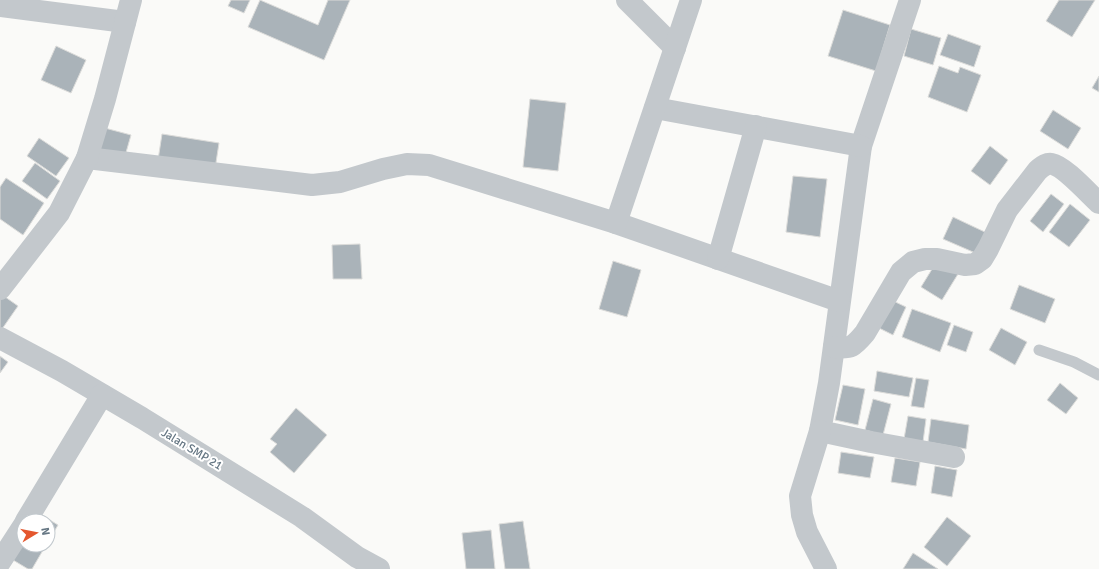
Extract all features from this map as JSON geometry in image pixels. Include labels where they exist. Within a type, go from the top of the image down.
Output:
[{"type":"street","points":[[0,289],[59,212],[87,158],[105,99],[131,0]]},
{"type":"street","points":[[627,0],[676,48]]},
{"type":"street","points":[[616,223],[692,0]]},
{"type":"street","points":[[826,569],[807,532],[802,515],[800,496],[820,431],[829,383],[861,146],[910,0]]},
{"type":"street","points":[[0,6],[125,22]]},
{"type":"street","points":[[655,108],[861,146]]},
{"type":"street","points":[[718,259],[756,126]]},
{"type":"street","points":[[87,158],[312,185],[340,182],[383,169],[407,164],[429,166],[616,223],[839,301]]},
{"type":"street","points":[[834,347],[843,348],[854,346],[865,333],[901,272],[913,262],[925,259],[937,259],[965,265],[975,264],[982,259],[1007,210],[1038,170],[1044,165],[1052,164],[1063,169],[1099,203]]},
{"type":"street","name":"Jalan SMP 21","points":[[0,338],[62,371],[142,418],[277,501],[322,531],[356,563],[379,569]]},
{"type":"street","points":[[31,513],[102,395]]},
{"type":"street","points":[[820,431],[954,457]]},
{"type":"street","points":[[0,562],[16,537]]},
{"type":"lane","points":[[1038,350],[1074,362],[1099,375]]},
{"type":"building","points":[[231,0],[250,0],[244,13],[228,6]]},
{"type":"building","points":[[260,0],[318,25],[328,0],[350,0],[324,60],[248,27]]},
{"type":"building","points":[[1059,0],[1095,0],[1072,37],[1046,21]]},
{"type":"building","points":[[843,10],[890,25],[876,71],[828,56]]},
{"type":"building","points":[[911,29],[941,38],[933,65],[904,56]]},
{"type":"building","points":[[948,34],[981,46],[974,67],[940,55]]},
{"type":"building","points":[[56,46],[86,60],[71,93],[41,80]]},
{"type":"building","points":[[939,66],[958,73],[960,67],[981,75],[967,112],[928,97]]},
{"type":"building","points":[[1099,76],[1099,92],[1092,88]]},
{"type":"building","points":[[530,99],[566,103],[558,171],[523,167]]},
{"type":"building","points":[[1053,110],[1081,128],[1068,149],[1040,131]]},
{"type":"building","points":[[101,127],[131,135],[125,156],[95,148]]},
{"type":"building","points":[[162,134],[219,143],[215,169],[158,160]]},
{"type":"building","points":[[39,138],[69,158],[56,176],[27,156]]},
{"type":"building","points":[[990,146],[1008,160],[990,185],[971,171]]},
{"type":"building","points":[[35,163],[60,181],[47,199],[22,181]]},
{"type":"building","points":[[793,176],[827,179],[820,237],[786,232]]},
{"type":"building","points":[[6,178],[44,203],[23,235],[0,219],[0,187]]},
{"type":"building","points":[[1051,194],[1064,204],[1043,232],[1030,221]]},
{"type":"building","points":[[1070,204],[1090,220],[1069,247],[1049,232]]},
{"type":"building","points":[[953,217],[989,234],[980,255],[943,239]]},
{"type":"building","points":[[360,244],[362,279],[333,279],[332,245]]},
{"type":"building","points":[[613,261],[641,270],[627,317],[599,309]]},
{"type":"building","points":[[937,261],[958,274],[942,300],[921,287]]},
{"type":"building","points":[[1019,285],[1055,299],[1045,323],[1010,309]]},
{"type":"building","points":[[1,294],[18,306],[2,329],[0,328]]},
{"type":"building","points":[[889,299],[906,307],[893,335],[877,327]]},
{"type":"building","points":[[912,309],[951,323],[940,352],[902,337]]},
{"type":"building","points":[[954,325],[973,332],[966,352],[947,345]]},
{"type":"building","points":[[1001,328],[1027,342],[1015,365],[989,350]]},
{"type":"building","points":[[0,356],[8,362],[0,373]]},
{"type":"building","points":[[877,371],[913,378],[909,397],[874,391]]},
{"type":"building","points":[[916,378],[929,380],[924,408],[911,406]]},
{"type":"building","points":[[1060,383],[1078,398],[1066,414],[1047,400]]},
{"type":"building","points":[[843,385],[865,389],[858,425],[835,420]]},
{"type":"building","points":[[873,399],[891,404],[883,435],[865,430]]},
{"type":"building","points":[[296,408],[327,435],[294,473],[270,452],[277,444],[270,439]]},
{"type":"building","points":[[908,416],[926,419],[923,442],[904,439]]},
{"type":"building","points":[[931,419],[969,425],[966,449],[928,442]]},
{"type":"building","points":[[841,452],[874,457],[870,478],[838,473]]},
{"type":"building","points":[[895,458],[920,462],[916,486],[891,482]]},
{"type":"building","points":[[935,466],[957,470],[952,497],[931,493]]},
{"type":"building","points":[[947,517],[971,536],[947,566],[924,547]]},
{"type":"building","points":[[523,521],[530,569],[505,569],[499,524]]},
{"type":"building","points":[[491,530],[495,569],[466,569],[462,533]]},
{"type":"building","points":[[16,551],[16,553],[41,553],[32,569],[28,569],[8,557]]},
{"type":"building","points":[[913,553],[938,569],[903,569]]}]
